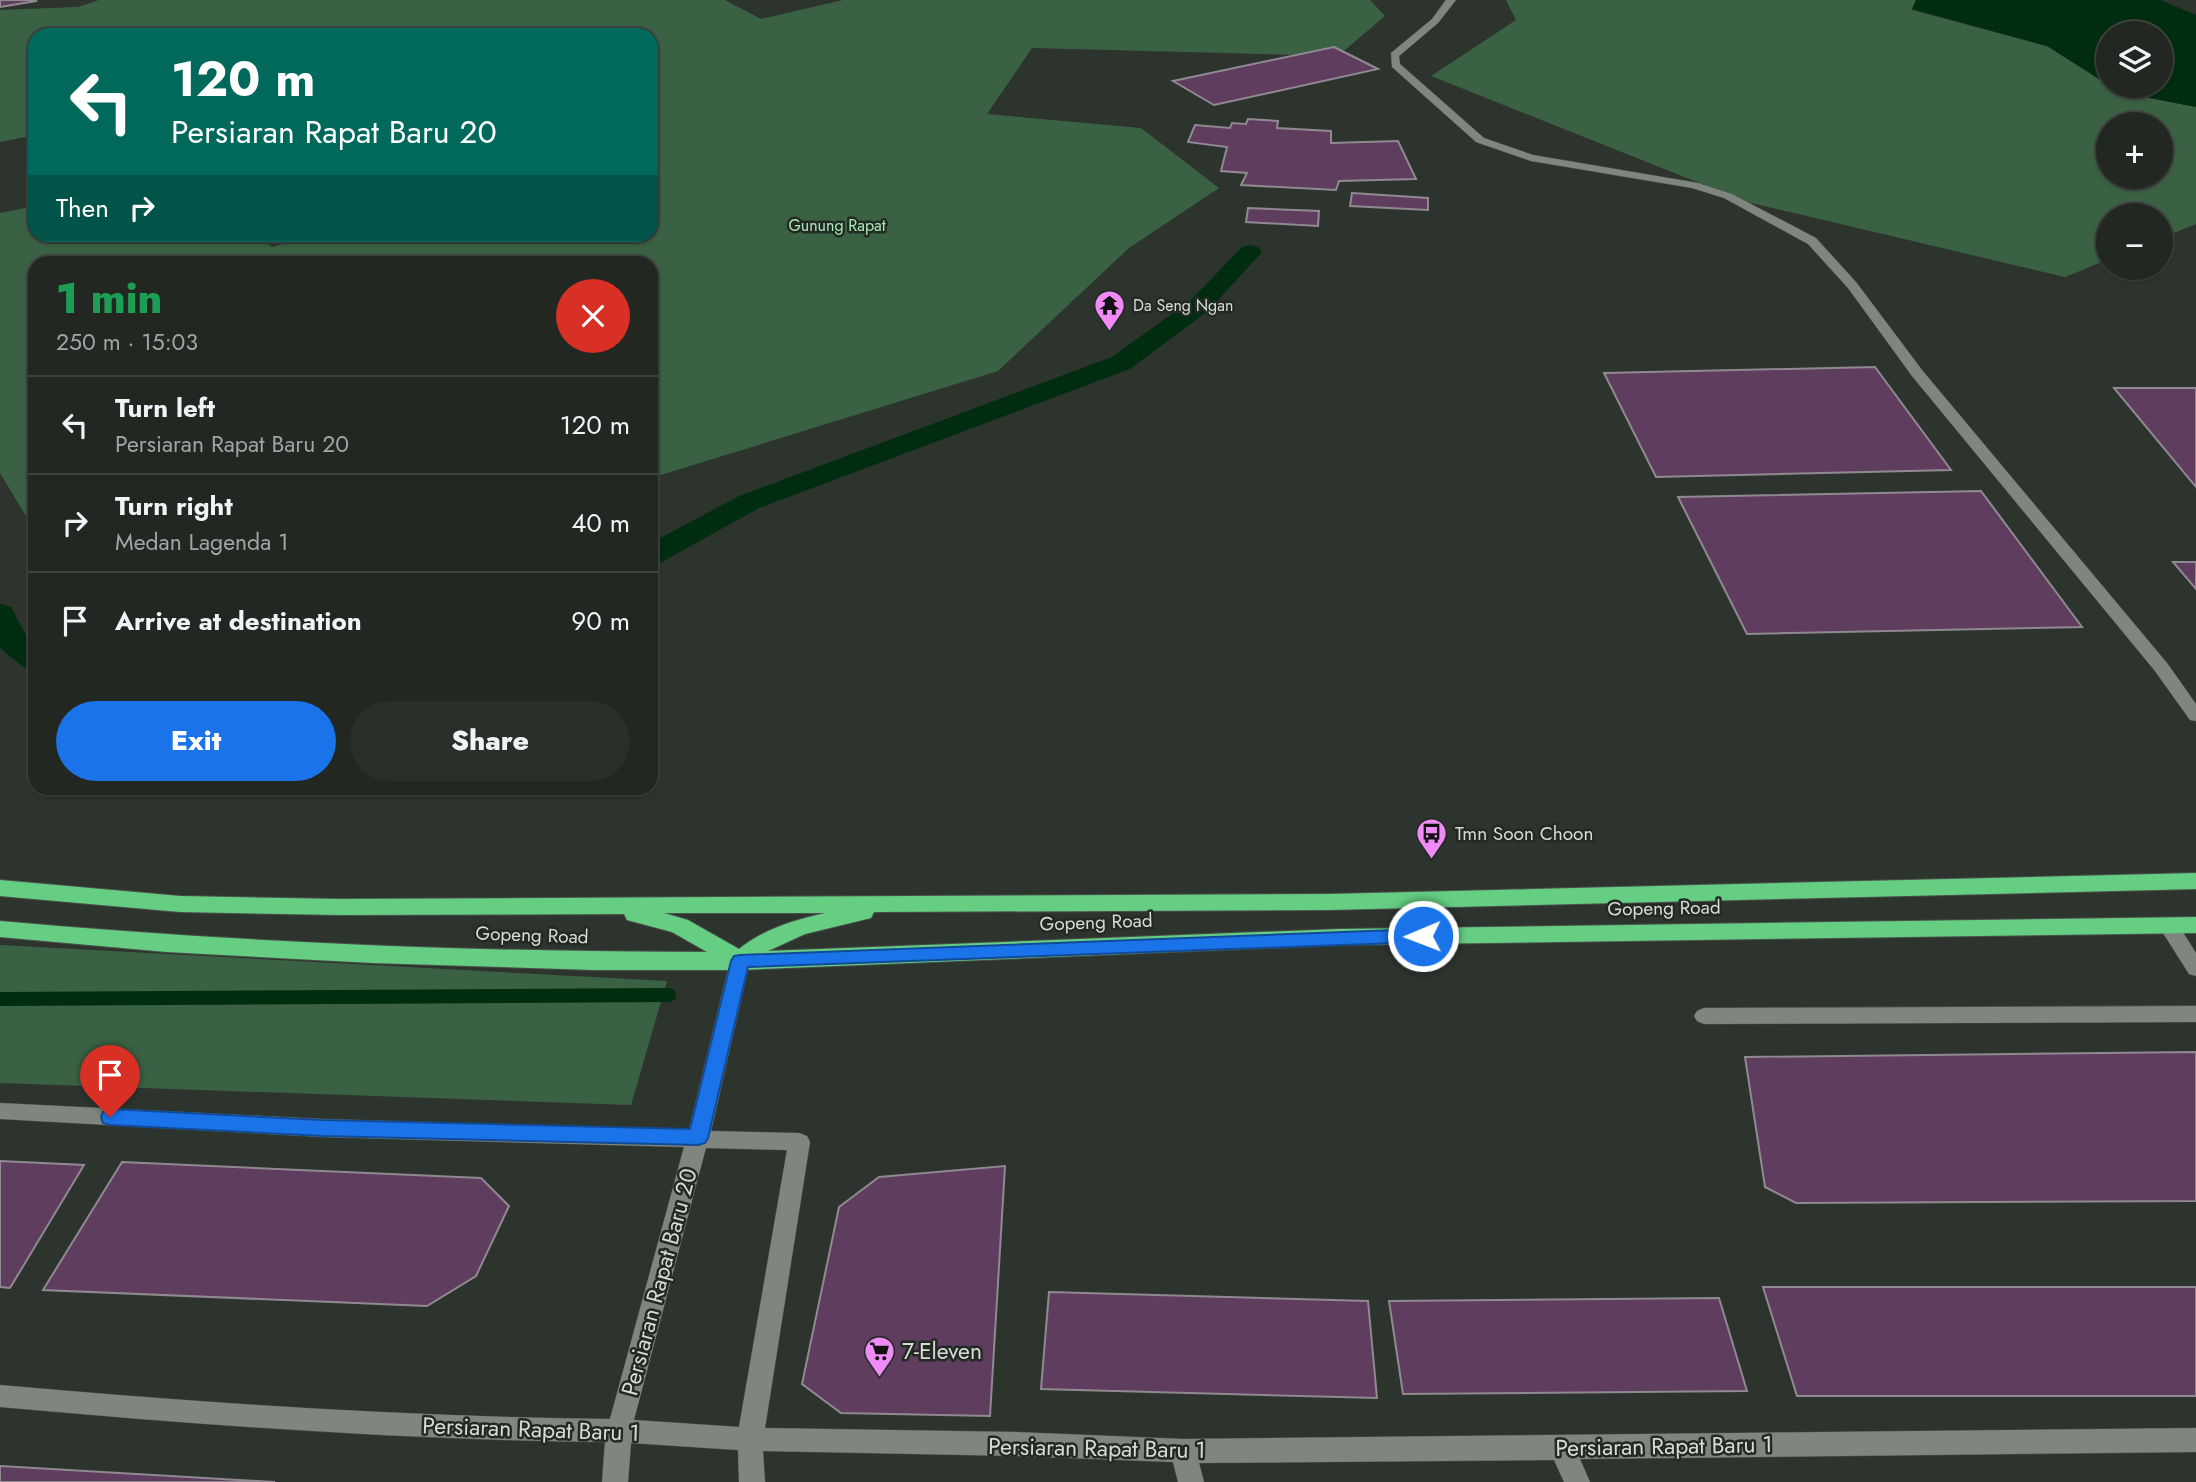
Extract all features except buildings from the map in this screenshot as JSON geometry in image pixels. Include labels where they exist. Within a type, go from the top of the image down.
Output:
[{"type":"highway","name":"Gopeng Road","points":[[0,888],[180,904],[340,908],[1329,902],[2196,881]]},
{"type":"highway","points":[[600,906],[680,926],[740,961],[762,943],[799,928],[905,903]]},
{"type":"highway","name":"Gopeng Road","points":[[0,929],[167,944],[373,954],[595,961],[740,961],[1340,937],[2196,925]]},
{"type":"street","points":[[1451,0],[1436,21],[1394,55],[1395,65],[1480,141],[1531,158],[1694,185],[1728,196],[1812,241],[1852,285],[1917,373],[2161,667],[2196,716]]},
{"type":"street","points":[[2168,925],[2196,969]]},
{"type":"street","name":"Persiaran Rapat Baru 20","points":[[615,1482],[619,1431],[698,1138],[740,961]]},
{"type":"street","points":[[1704,1016],[2196,1014]]},
{"type":"street","points":[[0,1111],[322,1128],[799,1142],[750,1439],[752,1482]]},
{"type":"street","name":"Persiaran Rapat Baru 1","points":[[0,1396],[178,1412],[452,1428],[619,1431],[750,1439],[1016,1444],[1183,1451],[2196,1440]]},
{"type":"street","points":[[1562,1448],[1577,1482]]},
{"type":"street","points":[[1183,1451],[1191,1482]]},
{"type":"green space","name":"Gunung Rapat","points":[[99,0],[725,0],[761,19],[843,0],[1370,0],[1385,16],[1338,56],[1032,48],[987,114],[1141,128],[1219,188],[1129,248],[998,371],[658,476],[658,256],[28,256],[28,519],[0,473],[0,213],[28,207],[28,242],[266,242],[272,247],[289,242],[658,242],[658,28],[28,28],[28,136],[0,142],[0,10],[78,7]]},
{"type":"green space","points":[[1506,0],[1916,0],[1912,10],[2047,46],[2096,77],[2096,98],[2150,98],[2196,107],[2196,224],[2173,233],[2173,203],[2096,203],[2096,264],[2065,277],[1747,202],[1431,76],[1516,20]]},
{"type":"green space","points":[[0,945],[667,981],[631,1105],[0,1083]]},
{"type":"shaded area","points":[[1916,0],[2161,0],[2196,15],[2196,107],[2150,98],[2173,98],[2173,21],[2096,21],[2096,77],[2047,46],[1912,9]]},
{"type":"waterway","points":[[658,551],[749,502],[1121,363],[1199,306],[1250,252]]},
{"type":"waterway","points":[[0,614],[15,646],[28,655]]},
{"type":"waterway","points":[[0,999],[669,995]]},
{"type":"place","name":"Da Seng Ngan","points":[[1110,332]]},
{"type":"place","name":"Tmn Soon Choon","points":[[1432,860]]},
{"type":"place","name":"7-Eleven","points":[[879,1378]]},
{"type":"route","points":[[110,1117],[322,1128],[698,1138],[740,961],[1423,936]]}]
